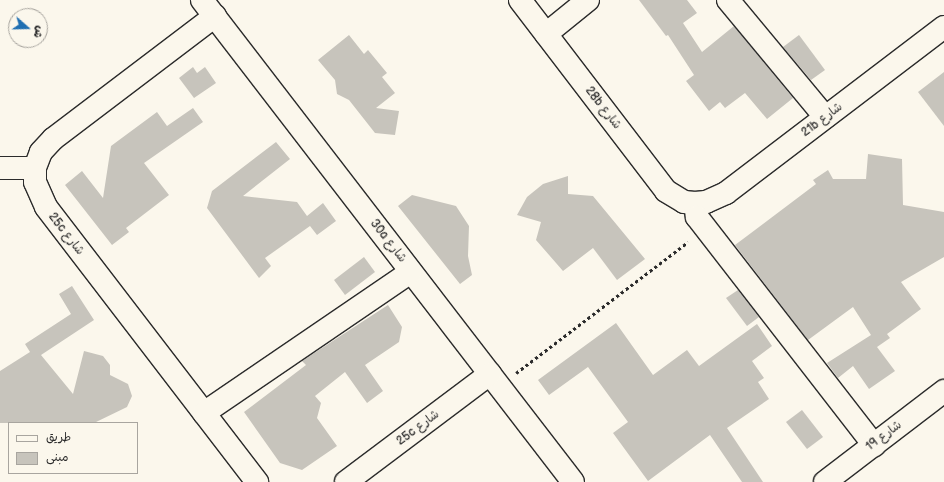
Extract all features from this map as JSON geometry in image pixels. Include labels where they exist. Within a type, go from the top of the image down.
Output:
[{"type":"street","name":"28b شارع","points":[[520,0],[666,191],[696,210]]},
{"type":"street","points":[[546,34],[588,0]]},
{"type":"street","points":[[728,0],[825,117]]},
{"type":"street","points":[[0,168],[35,168],[41,152],[53,139],[208,8]]},
{"type":"street","name":"30a شارع","points":[[208,8],[573,482]]},
{"type":"street","name":"21b شارع","points":[[696,210],[706,202],[726,193],[944,26]]},
{"type":"street","name":"25c شارع","points":[[35,168],[35,182],[46,207],[257,482]]},
{"type":"street","points":[[696,210],[874,445]]},
{"type":"street","points":[[204,414],[411,272]]},
{"type":"street","name":"25c شارع","points":[[346,482],[495,380]]},
{"type":"street","name":"شارع 19","points":[[825,482],[944,391]]},
{"type":"path","points":[[495,380],[677,253],[687,244],[696,210]]},
{"type":"building","points":[[639,0],[687,0],[697,13],[683,23],[702,52],[734,26],[793,98],[767,119],[745,93],[725,108],[720,102],[709,111],[686,81],[694,75],[668,35],[666,36]]},
{"type":"building","points":[[349,35],[364,54],[368,50],[387,73],[382,77],[395,93],[376,108],[399,111],[395,135],[375,133],[349,100],[337,94],[335,80],[318,60]]},
{"type":"building","points":[[799,35],[825,70],[811,80],[783,47]]},
{"type":"building","points":[[193,67],[197,73],[205,67],[216,83],[194,98],[179,78]]},
{"type":"building","points":[[944,72],[944,126],[918,92]]},
{"type":"building","points":[[193,108],[203,122],[144,163],[169,195],[126,228],[129,232],[112,245],[65,185],[82,171],[103,198],[111,146],[157,112],[167,126]]},
{"type":"building","points":[[276,142],[290,159],[243,196],[297,202],[307,216],[323,203],[336,221],[317,235],[310,226],[265,258],[271,266],[259,278],[207,208],[212,191]]},
{"type":"building","points":[[868,154],[902,159],[903,205],[944,212],[944,257],[901,282],[921,309],[887,334],[890,338],[877,347],[895,371],[869,389],[853,366],[838,378],[827,363],[871,335],[853,307],[808,340],[735,245],[816,184],[813,180],[828,170],[833,179],[866,179]]},
{"type":"building","points":[[568,176],[568,194],[593,196],[645,259],[617,280],[593,248],[563,271],[536,240],[541,222],[517,215],[527,197],[543,184]]},
{"type":"building","points":[[412,195],[456,206],[469,226],[468,256],[472,275],[460,284],[398,206]]},
{"type":"building","points":[[364,257],[375,272],[345,295],[334,280]]},
{"type":"building","points":[[72,286],[94,320],[41,355],[73,394],[84,351],[103,356],[110,365],[110,375],[128,384],[132,396],[127,407],[96,422],[0,423],[0,371],[30,352],[25,344],[71,314],[59,294]]},
{"type":"building","points":[[738,290],[759,317],[747,326],[726,298]]},
{"type":"building","points":[[388,305],[402,327],[399,342],[365,365],[383,391],[367,403],[345,372],[315,396],[321,403],[317,418],[337,446],[302,470],[280,463],[244,412],[306,365],[302,361]]},
{"type":"building","points":[[616,323],[653,375],[687,350],[699,366],[757,324],[772,346],[752,361],[764,378],[758,382],[769,399],[727,428],[763,482],[742,482],[710,435],[648,481],[613,433],[628,422],[588,367],[549,395],[538,380]]},
{"type":"building","points":[[802,410],[823,437],[807,449],[786,422]]}]
